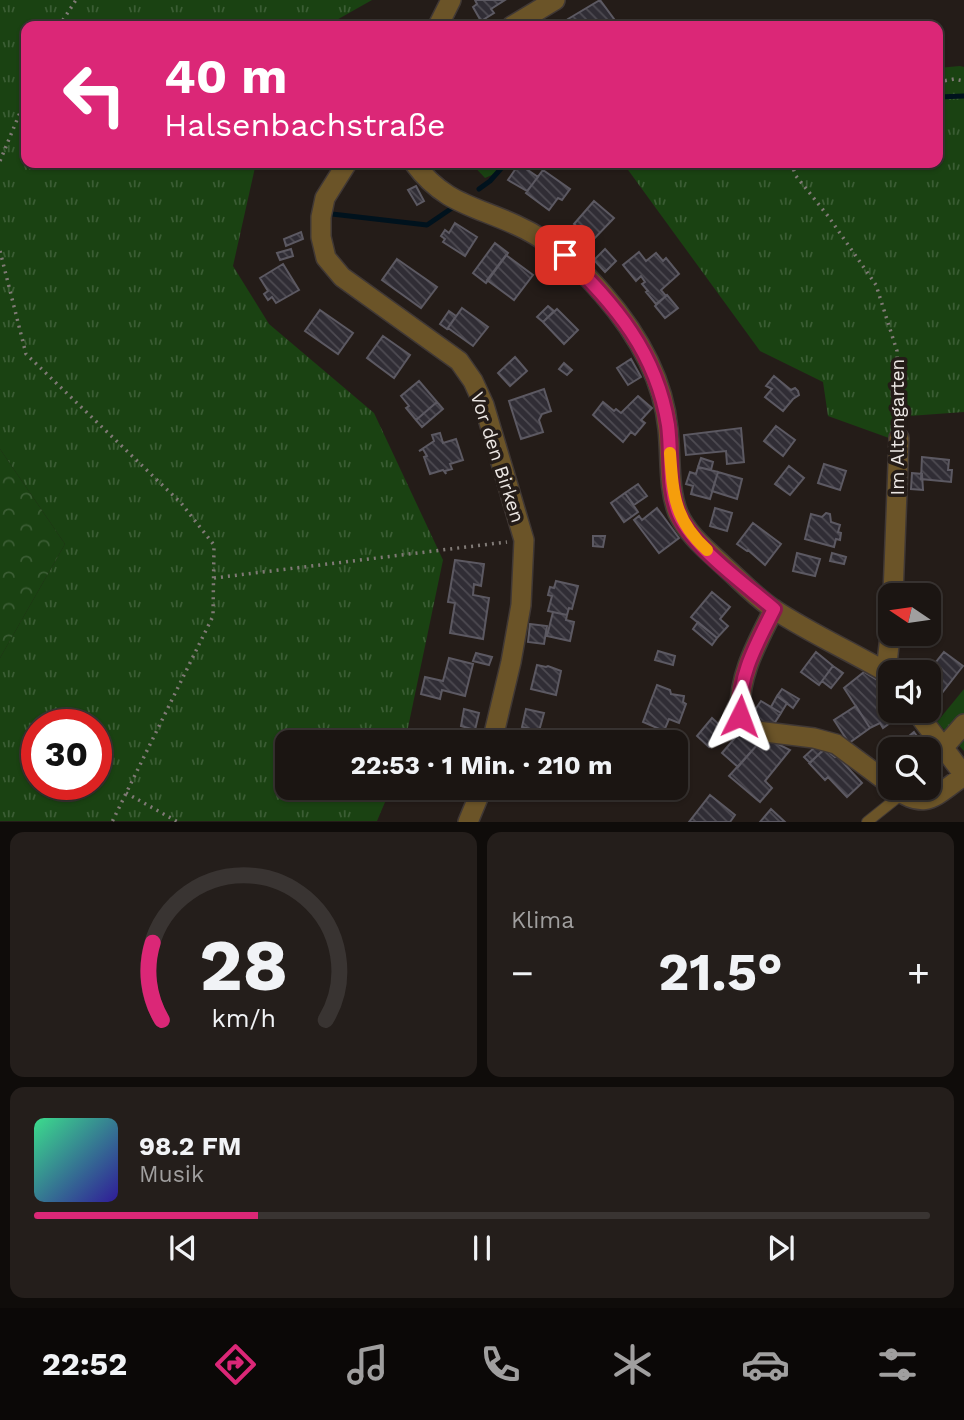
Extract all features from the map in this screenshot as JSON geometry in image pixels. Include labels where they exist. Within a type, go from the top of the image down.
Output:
[{"type":"street","points":[[440,21],[451,0]]},
{"type":"street","points":[[520,21],[555,0]]},
{"type":"street","name":"Vor den Birken","points":[[344,168],[325,198],[321,217],[321,237],[326,258],[342,276],[459,361],[473,381],[484,405],[524,540],[521,605],[495,730]]},
{"type":"street","points":[[419,168],[439,190],[456,201],[518,226],[565,255],[603,294],[644,349],[654,371],[668,427],[673,493],[684,525],[703,547],[774,609],[878,669]]},
{"type":"street","name":"Im Altengarten","points":[[893,583],[899,438]]},
{"type":"street","points":[[774,609],[743,677],[739,698],[740,716],[757,731],[814,738],[836,744],[878,776]]},
{"type":"street","points":[[925,723],[964,775],[941,790]]},
{"type":"street","points":[[943,748],[964,724]]},
{"type":"street","points":[[468,821],[477,800]]},
{"type":"lane","points":[[867,821],[886,800]]},
{"type":"path","points":[[62,21],[76,0]]},
{"type":"path","points":[[943,81],[964,81]]},
{"type":"path","points":[[0,161],[21,110]]},
{"type":"path","name":"Im Altengarten","points":[[793,168],[796,176],[828,216],[876,285],[897,351],[899,438]]},
{"type":"path","points":[[0,251],[26,354],[181,503],[214,545],[213,616],[112,821]]},
{"type":"path","points":[[214,578],[524,540]]},
{"type":"path","points":[[126,793],[177,821]]},
{"type":"green space","points":[[0,0],[372,0],[335,21],[21,21],[21,168],[255,168],[233,266],[269,324],[374,413],[443,560],[408,730],[275,730],[275,800],[386,800],[377,821],[0,821],[0,658],[65,544],[0,449]]},
{"type":"green space","points":[[964,67],[964,412],[909,416],[889,438],[828,416],[823,382],[760,351],[627,168],[943,168],[943,68]]},
{"type":"green space","points":[[476,168],[508,168],[485,178]]},
{"type":"green space","points":[[0,449],[65,544],[0,658]]},
{"type":"green space","points":[[964,689],[964,751],[938,723],[941,723],[941,717]]},
{"type":"building","points":[[475,0],[505,0],[491,9],[494,13],[481,21],[473,7],[477,4]]},
{"type":"building","points":[[600,0],[614,19],[569,21],[568,19]]},
{"type":"building","points":[[516,168],[525,168],[538,177],[527,191],[508,180]]},
{"type":"building","points":[[543,170],[570,189],[562,200],[558,198],[549,210],[526,193]]},
{"type":"building","points":[[416,186],[424,201],[417,205],[408,190]]},
{"type":"building","points":[[594,201],[614,218],[593,240],[574,224]]},
{"type":"building","points":[[455,223],[477,237],[465,256],[443,242],[445,239],[441,236],[445,230],[449,233]]},
{"type":"building","points":[[301,232],[303,239],[286,246],[284,239]]},
{"type":"building","points":[[495,243],[508,253],[486,283],[473,273]]},
{"type":"building","points":[[291,249],[293,256],[280,260],[277,253]]},
{"type":"building","points":[[605,249],[616,261],[605,272],[594,260]]},
{"type":"building","points":[[639,252],[646,261],[656,253],[663,261],[666,258],[679,274],[661,290],[666,296],[656,304],[646,292],[648,291],[642,284],[645,282],[641,276],[636,281],[623,265]]},
{"type":"building","points":[[506,255],[533,275],[514,300],[487,280]]},
{"type":"building","points":[[397,259],[437,287],[421,308],[382,280]]},
{"type":"building","points":[[283,264],[299,290],[276,303],[272,297],[268,300],[264,294],[268,291],[260,278]]},
{"type":"building","points":[[667,295],[678,308],[665,318],[655,306]]},
{"type":"building","points":[[548,306],[554,311],[543,322],[537,317]]},
{"type":"building","points":[[462,308],[488,327],[473,346],[448,328]]},
{"type":"building","points":[[557,309],[578,330],[564,344],[543,322]]},
{"type":"building","points":[[320,310],[353,333],[338,354],[305,331]]},
{"type":"building","points":[[449,311],[456,316],[447,329],[440,324]]},
{"type":"building","points":[[383,336],[410,355],[394,378],[367,358]]},
{"type":"building","points":[[515,357],[527,371],[510,386],[498,373]]},
{"type":"building","points":[[631,359],[641,377],[628,385],[617,368]]},
{"type":"building","points":[[564,363],[572,370],[567,375],[559,369]]},
{"type":"building","points":[[774,376],[791,390],[795,388],[798,391],[799,395],[783,411],[765,397],[772,389],[766,386]]},
{"type":"building","points":[[419,381],[437,402],[416,420],[406,408],[409,406],[401,396]]},
{"type":"building","points":[[544,389],[551,411],[542,414],[539,420],[543,432],[521,439],[509,401]]},
{"type":"building","points":[[638,396],[652,408],[641,420],[645,423],[635,435],[631,432],[623,442],[593,415],[603,402],[621,413]]},
{"type":"building","points":[[437,402],[443,409],[422,427],[416,420]]},
{"type":"building","points":[[776,426],[795,440],[783,456],[764,441]]},
{"type":"building","points":[[741,428],[744,462],[727,464],[726,451],[686,455],[684,435]]},
{"type":"building","points":[[440,433],[443,443],[456,439],[463,460],[450,464],[452,469],[445,471],[446,474],[443,470],[430,474],[424,457],[427,456],[423,449],[419,451],[434,441],[432,435]]},
{"type":"building","points":[[922,457],[949,460],[951,482],[921,479]]},
{"type":"building","points":[[701,458],[713,462],[711,470],[698,467]]},
{"type":"building","points":[[824,464],[846,471],[840,490],[818,483]]},
{"type":"building","points":[[789,466],[804,478],[790,495],[775,484]]},
{"type":"building","points":[[698,467],[718,472],[710,499],[691,494],[693,486],[686,484],[690,472],[696,474]]},
{"type":"building","points":[[718,472],[742,479],[737,499],[712,491]]},
{"type":"building","points":[[912,473],[922,474],[923,490],[911,489]]},
{"type":"building","points":[[638,484],[647,496],[634,505],[625,493]]},
{"type":"building","points":[[625,493],[638,512],[624,522],[611,503]]},
{"type":"building","points":[[657,508],[679,538],[659,553],[634,520],[639,516],[642,520]]},
{"type":"building","points":[[715,508],[732,513],[727,531],[710,526]]},
{"type":"building","points":[[826,513],[830,514],[831,522],[840,525],[840,540],[836,539],[834,547],[805,539],[811,514],[822,517]]},
{"type":"building","points":[[753,523],[781,544],[765,565],[737,544]]},
{"type":"building","points":[[593,536],[605,536],[603,547],[593,546]]},
{"type":"building","points":[[797,553],[820,559],[815,576],[793,571]]},
{"type":"building","points":[[832,553],[846,557],[844,564],[830,561]]},
{"type":"building","points":[[455,560],[484,564],[481,586],[474,584],[473,595],[489,598],[483,639],[450,633],[455,603],[448,602]]},
{"type":"building","points":[[556,581],[578,586],[572,609],[569,608],[567,615],[548,611],[552,596],[548,595],[550,587],[554,588]]},
{"type":"building","points":[[712,592],[730,607],[720,619],[728,626],[717,638],[691,617]]},
{"type":"building","points":[[553,612],[567,615],[566,620],[574,622],[570,641],[547,636]]},
{"type":"building","points":[[698,622],[717,638],[712,645],[693,629]]},
{"type":"building","points":[[530,624],[547,626],[544,644],[528,642]]},
{"type":"building","points":[[658,651],[675,656],[673,665],[655,660]]},
{"type":"building","points":[[816,652],[833,666],[819,685],[801,672]]},
{"type":"building","points":[[944,652],[963,666],[941,694],[941,660],[938,660]]},
{"type":"building","points":[[476,653],[492,657],[489,665],[473,661]]},
{"type":"building","points":[[449,658],[473,664],[465,696],[442,690],[440,699],[421,694],[425,677],[443,681]]},
{"type":"building","points":[[537,665],[561,671],[556,695],[531,689]]},
{"type":"building","points":[[833,666],[843,673],[831,688],[822,681]]},
{"type":"building","points":[[864,672],[877,680],[880,723],[870,728],[844,688]]},
{"type":"building","points":[[657,685],[670,690],[671,694],[684,696],[683,702],[686,704],[679,723],[669,719],[664,730],[662,730],[643,722]]},
{"type":"building","points":[[782,689],[799,699],[793,708],[777,696]]},
{"type":"building","points":[[777,696],[787,703],[781,713],[771,707]]},
{"type":"building","points":[[761,701],[781,713],[770,730],[750,717]]},
{"type":"building","points":[[856,706],[870,728],[849,743],[834,720]]},
{"type":"building","points":[[464,709],[479,713],[475,730],[461,726]]},
{"type":"building","points":[[526,709],[544,713],[539,730],[522,727]]},
{"type":"building","points":[[712,718],[724,729],[709,747],[697,736]]},
{"type":"building","points":[[741,731],[757,745],[738,767],[722,753]]},
{"type":"building","points":[[770,740],[790,750],[765,781],[772,788],[760,802],[729,776],[757,745],[763,749]]},
{"type":"building","points":[[816,746],[822,751],[810,763],[804,757]]},
{"type":"building","points":[[825,749],[837,756],[862,783],[847,797],[828,777],[825,780],[809,763]]},
{"type":"building","points":[[710,795],[735,815],[730,822],[689,822]]},
{"type":"building","points":[[771,809],[785,822],[760,822]]},
{"type":"waterway","points":[[943,97],[964,96]]},
{"type":"waterway","points":[[479,189],[502,168]]},
{"type":"waterway","points":[[332,214],[427,225],[455,206]]},
{"type":"slow traffic","points":[[670,453],[673,493],[678,513],[684,525],[707,550]]},
{"type":"route","points":[[565,255],[603,294],[644,349],[654,371],[668,427],[673,493],[684,525],[703,547],[774,609],[743,677],[739,698],[740,716]]}]
